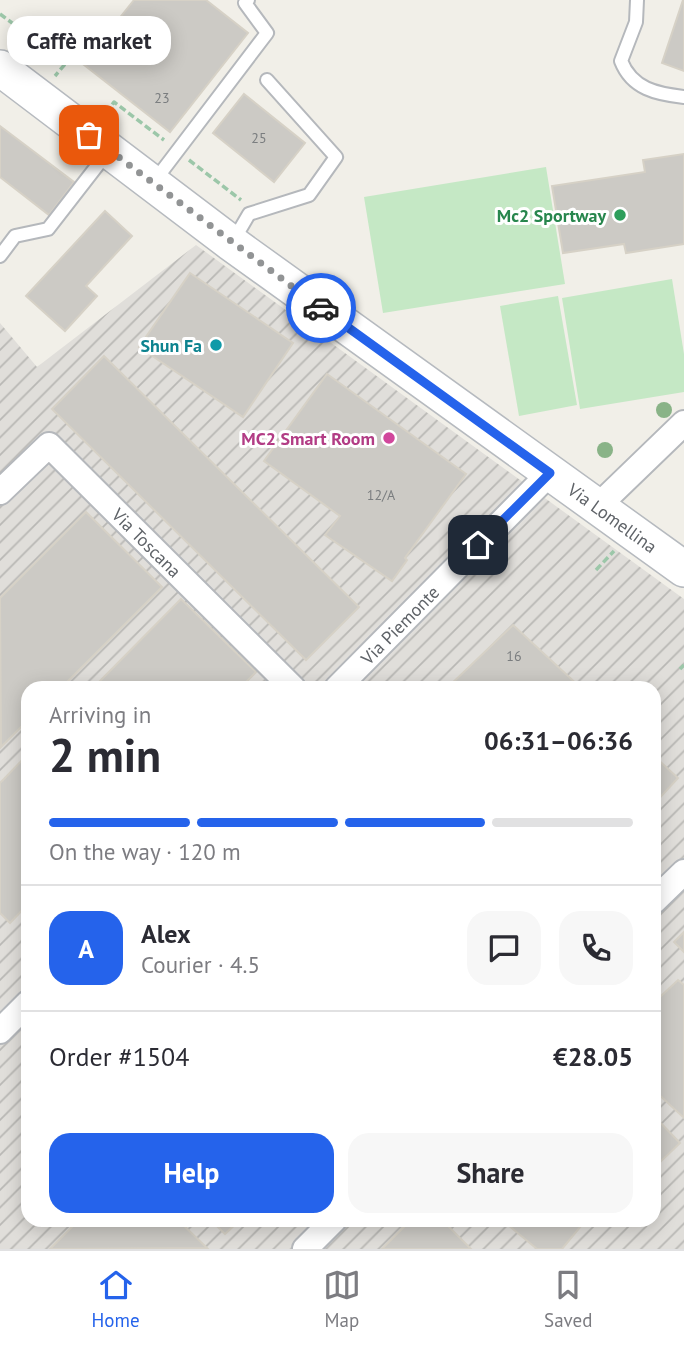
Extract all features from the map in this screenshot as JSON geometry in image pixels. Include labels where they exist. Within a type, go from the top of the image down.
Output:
[{"type":"main road","name":"Via Lomellina","points":[[0,68],[232,243],[684,569]]},
{"type":"street","points":[[596,508],[684,423]]},
{"type":"street","name":"Via Toscana","points":[[0,492],[49,445],[286,681]]},
{"type":"street","name":"Via Piemonte","points":[[344,681],[550,473]]},
{"type":"street","points":[[661,894],[684,872]]},
{"type":"street","points":[[0,1031],[21,1010]]},
{"type":"street","points":[[305,1249],[327,1227]]},
{"type":"lane","points":[[153,183],[267,33],[245,3],[248,0]]},
{"type":"lane","points":[[637,0],[636,22],[621,61],[627,76],[657,93],[684,97]]},
{"type":"lane","points":[[232,243],[249,214],[309,195],[336,157],[267,80]]},
{"type":"lane","points":[[0,256],[15,236],[48,229],[109,150]]},
{"type":"path","points":[[0,14],[66,63],[39,97]]},
{"type":"shaded area","points":[[196,245],[684,599],[684,1249],[0,1249],[0,323],[37,367]]},
{"type":"green space","points":[[546,167],[565,284],[383,313],[364,197]]},
{"type":"green space","points":[[672,279],[684,354],[684,392],[580,409],[562,298]]},
{"type":"green space","points":[[558,296],[577,405],[519,416],[500,306]]},
{"type":"building","points":[[134,0],[206,0],[248,33],[170,132],[83,64]]},
{"type":"building","points":[[684,0],[684,71],[662,63]]},
{"type":"building","points":[[244,94],[305,143],[274,182],[213,133]]},
{"type":"building","points":[[0,126],[74,182],[49,215],[0,177]]},
{"type":"building","name":"Mc2 Sportway","points":[[684,154],[684,244],[626,253],[624,244],[563,253],[552,186],[645,172],[643,160]]},
{"type":"building","points":[[105,211],[132,236],[86,286],[97,296],[65,331],[26,296]]},
{"type":"building","name":"Shun Fa","points":[[190,273],[293,343],[243,417],[139,347]]},
{"type":"building","points":[[104,356],[359,607],[306,660],[52,409]]},
{"type":"building","points":[[327,374],[466,474],[405,558],[407,560],[392,581],[325,535],[340,516],[264,461]]},
{"type":"building","points":[[86,512],[162,587],[68,681],[21,681],[21,727],[1,747],[0,598]]},
{"type":"building","points":[[181,599],[256,672],[247,681],[100,681]]},
{"type":"building","points":[[513,625],[573,681],[454,681]]},
{"type":"building","points":[[21,761],[21,911],[10,923],[0,913],[0,783]]},
{"type":"building","points":[[661,762],[678,778],[661,796]]},
{"type":"building","points":[[684,932],[684,952],[674,942]]},
{"type":"building","points":[[678,980],[684,985],[684,1118],[661,1097],[661,996]]},
{"type":"building","points":[[661,1123],[680,1143],[661,1161]]},
{"type":"building","points":[[72,1227],[185,1227],[207,1248],[50,1249]]},
{"type":"building","points":[[218,1227],[232,1227],[225,1234]]},
{"type":"building","points":[[404,1227],[449,1227],[471,1249],[382,1249]]},
{"type":"building","points":[[510,1227],[580,1227],[562,1249],[537,1249]]},
{"type":"way so far","points":[[89,135],[321,308]]},
{"type":"place","name":"Caffè market","points":[[89,135]]},
{"type":"place","name":"Mc2 Sportway","points":[[620,215]]},
{"type":"place","name":"Shun Fa","points":[[216,345]]},
{"type":"place","name":"MC2 Smart Room","points":[[389,438]]},
{"type":"route","points":[[321,308],[550,473],[478,545]]}]
